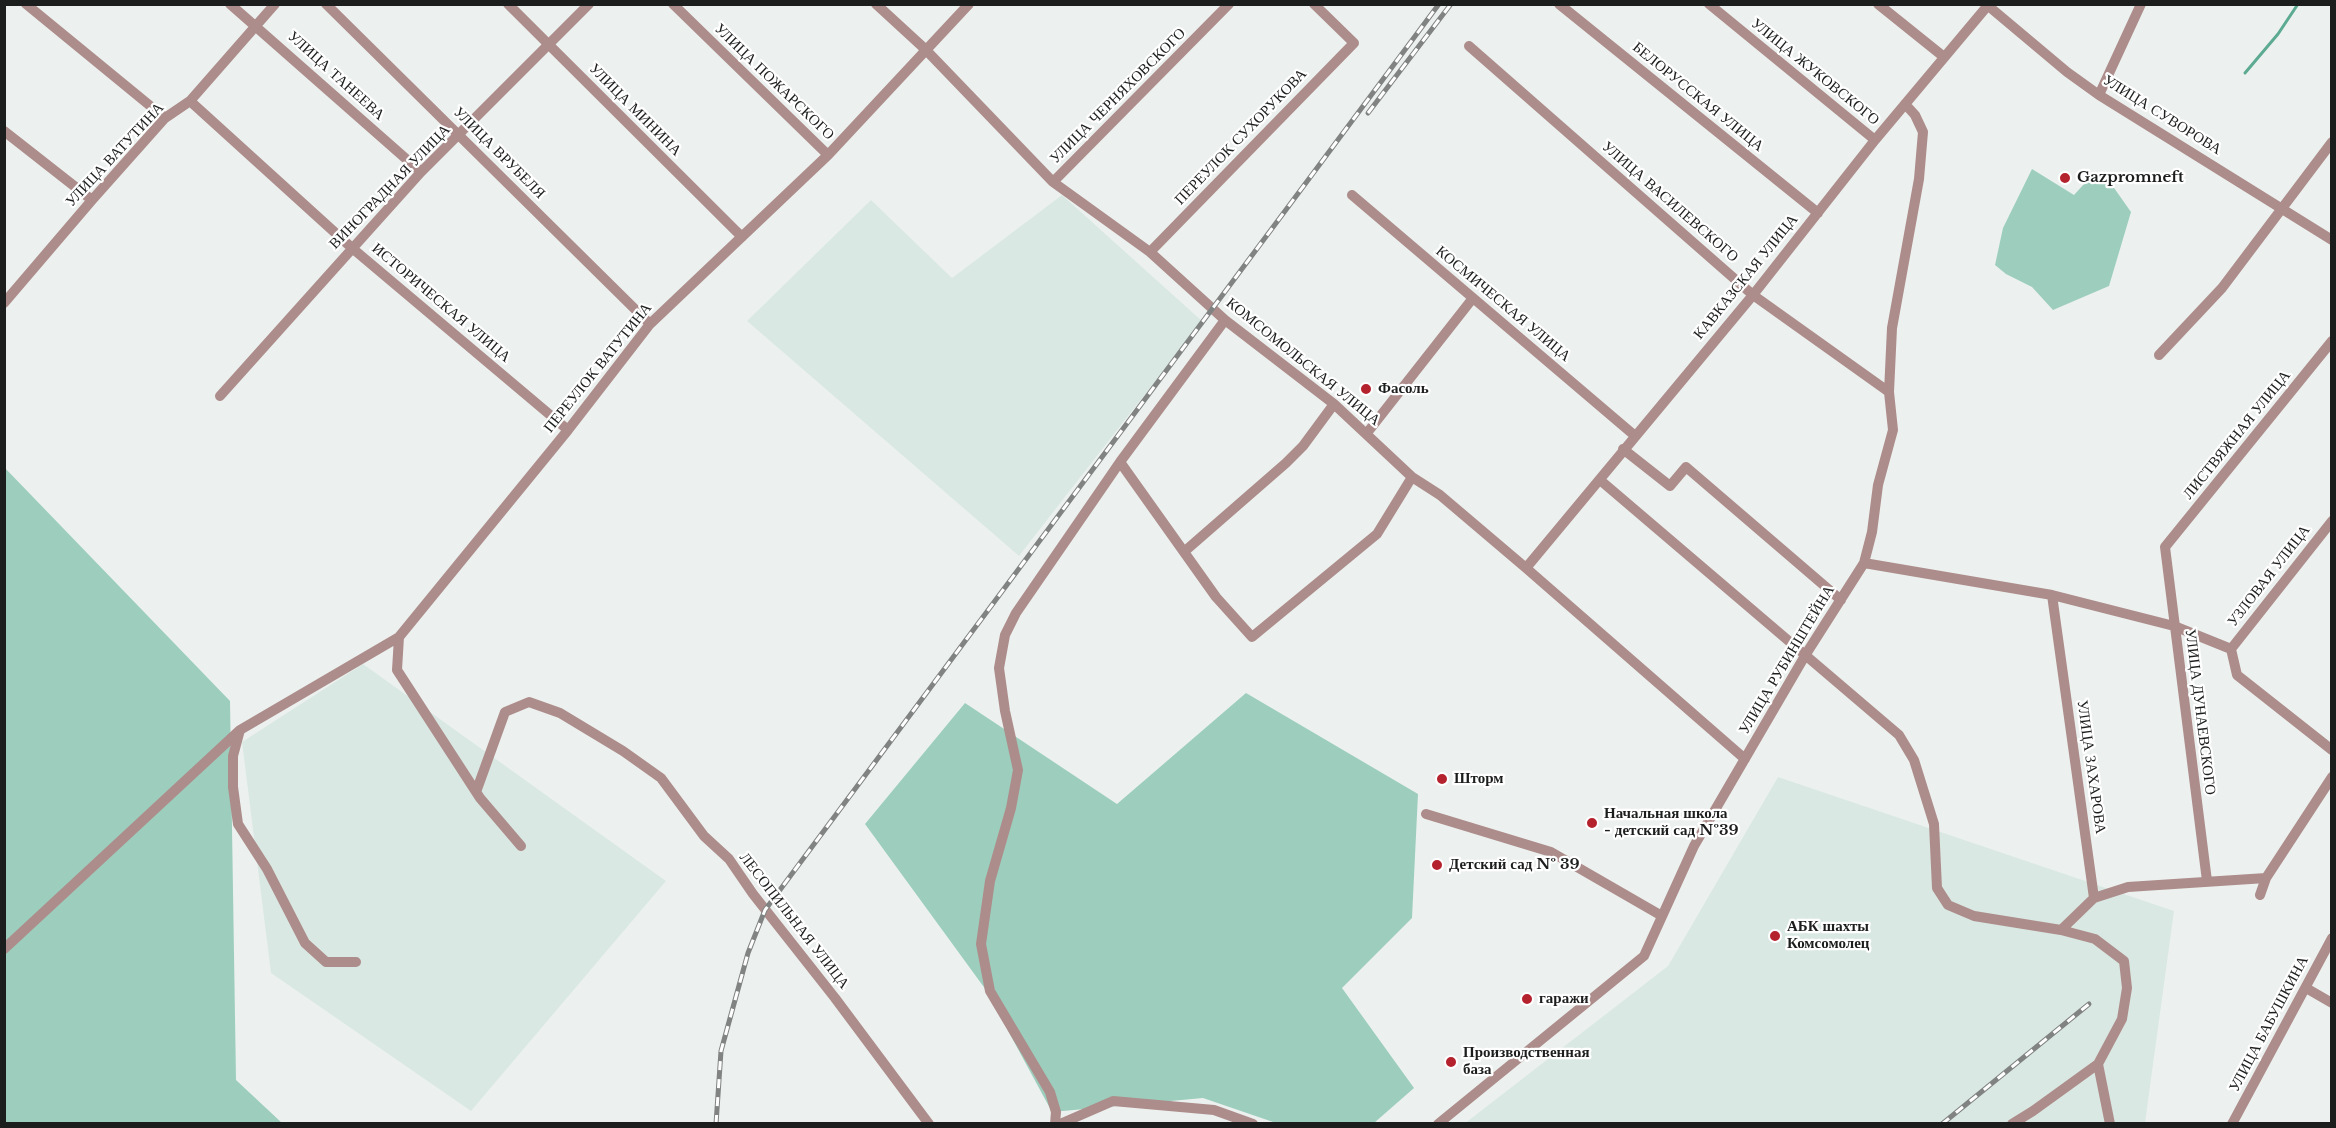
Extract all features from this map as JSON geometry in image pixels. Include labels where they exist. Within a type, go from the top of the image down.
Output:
[{"type":"street","points":[[26,4],[165,118]]},
{"type":"street","name":"УЛИЦА ТАНЕЕВА","points":[[230,4],[421,172]]},
{"type":"street","name":"УЛИЦА ВАТУТИНА","points":[[4,303],[165,118],[190,101],[275,4]]},
{"type":"street","name":"УЛИЦА ВРУБЕЛЯ","points":[[326,4],[650,324]]},
{"type":"street","name":"УЛИЦА МИНИНА","points":[[508,4],[742,237]]},
{"type":"street","name":"ВИНОГРАДНАЯ УЛИЦА","points":[[220,396],[421,172],[589,4]]},
{"type":"street","name":"УЛИЦА ПОЖАРСКОГО","points":[[673,4],[828,155]]},
{"type":"street","name":"КОМСОМОЛЬСКАЯ УЛИЦА","points":[[876,4],[925,49],[1053,182],[1150,252],[1225,320],[1335,404],[1412,477],[1440,495],[1745,759]]},
{"type":"street","name":"ПЕРЕУЛОК ВАТУТИНА","points":[[4,949],[240,730],[399,637],[568,430],[650,324],[828,155],[969,4]]},
{"type":"street","name":"УЛИЦА ЧЕРНЯХОВСКОГО","points":[[1053,182],[1229,4]]},
{"type":"street","name":"ПЕРЕУЛОК СУХОРУКОВА","points":[[1150,252],[1354,43],[1314,4]]},
{"type":"street","name":"БЕЛОРУССКАЯ УЛИЦА","points":[[1559,4],[1818,213]]},
{"type":"street","name":"УЛИЦА ЖУКОВСКОГО","points":[[1709,4],[1875,140]]},
{"type":"street","points":[[1878,4],[1944,57]]},
{"type":"street","points":[[2099,94],[2141,4]]},
{"type":"street","name":"КАВКАЗСКАЯ УЛИЦА","points":[[1526,568],[1600,480],[1634,435],[1753,295],[1875,140],[1987,5]]},
{"type":"street","name":"УЛИЦА СУВОРОВА","points":[[1987,5],[2067,72],[2099,94],[2283,207],[2331,240]]},
{"type":"street","name":"УЛИЦА ВАСИЛЕВСКОГО","points":[[1469,46],[1753,295],[1889,392]]},
{"type":"street","name":"ИСТОРИЧЕСКАЯ УЛИЦА","points":[[190,101],[352,248],[568,430]]},
{"type":"street","name":"УЛИЦА РУБИНШТЕЙНА","points":[[1438,1124],[1644,956],[1694,846],[1806,654],[1864,563],[1872,532],[1878,485],[1893,430],[1889,392],[1892,328],[1919,179],[1923,132],[1915,115],[1905,104]]},
{"type":"street","points":[[4,131],[92,200]]},
{"type":"street","points":[[2158,356],[2222,288],[2331,142]]},
{"type":"street","name":"КОСМИЧЕСКАЯ УЛИЦА","points":[[1352,195],[1634,435]]},
{"type":"street","points":[[1367,432],[1473,298]]},
{"type":"street","points":[[1055,1124],[1056,1112],[1050,1092],[990,990],[981,944],[990,881],[1011,808],[1018,770],[1005,711],[999,668],[1005,635],[1016,613],[1120,462],[1225,320]]},
{"type":"street","name":"ЛИСТВЯЖНАЯ УЛИЦА","points":[[2165,547],[2331,341]]},
{"type":"street","points":[[1185,551],[1286,463],[1303,446],[1335,404]]},
{"type":"street","points":[[1623,449],[1670,486],[1686,467],[1841,600]]},
{"type":"street","points":[[1120,462],[1216,597],[1252,637],[1377,534],[1412,477]]},
{"type":"street","points":[[1600,480],[1899,735],[1914,760],[1934,824],[1937,888],[1948,905],[1974,916],[2061,930],[2095,939],[2124,961],[2127,988],[2122,1019],[2098,1064],[2012,1124]]},
{"type":"street","name":"УЗЛОВАЯ УЛИЦА","points":[[2230,649],[2331,521]]},
{"type":"street","name":"УЛИЦА ДУНАЕВСКОГО","points":[[2165,547],[2207,881]]},
{"type":"street","points":[[1864,563],[2052,595],[2174,626],[2230,649],[2237,675],[2331,750]]},
{"type":"street","name":"УЛИЦА ЗАХАРОВА","points":[[2052,595],[2094,897]]},
{"type":"street","points":[[399,637],[397,670],[476,792],[521,846]]},
{"type":"street","name":"ЛЕСОПИЛЬНАЯ УЛИЦА","points":[[476,792],[505,712],[529,702],[560,713],[623,751],[660,778],[704,837],[729,859],[753,894],[836,998],[929,1124]]},
{"type":"street","points":[[240,730],[233,756],[233,787],[238,824],[267,869],[305,943],[327,962],[356,962]]},
{"type":"street","points":[[2260,895],[2266,878],[2331,777]]},
{"type":"street","points":[[1426,814],[1551,852],[1662,916]]},
{"type":"street","points":[[2061,930],[2094,897],[2128,887],[2266,878]]},
{"type":"street","name":"УЛИЦА БАБУШКИНА","points":[[2232,1124],[2331,938]]},
{"type":"street","points":[[2306,988],[2331,1003]]},
{"type":"street","points":[[2098,1064],[2110,1124]]},
{"type":"street","points":[[1060,1124],[1113,1101],[1214,1110],[1253,1124]]},
{"type":"shaded area","points":[[1062,195],[1202,321],[1019,556],[747,321],[871,200],[952,278]]},
{"type":"shaded area","points":[[363,664],[666,881],[471,1111],[271,973],[242,742]]},
{"type":"shaded area","points":[[1778,777],[2174,911],[2145,1123],[1464,1124],[1668,966]]},
{"type":"green space","points":[[2032,169],[2074,195],[2084,184],[2099,177],[2112,185],[2131,212],[2109,286],[2053,310],[2032,287],[2006,274],[1995,265],[2003,228]]},
{"type":"green space","points":[[4,467],[230,701],[236,1080],[282,1123],[5,1123]]},
{"type":"green space","points":[[1246,693],[1418,794],[1412,918],[1342,988],[1414,1088],[1374,1123],[1276,1123],[1203,1098],[1052,1112],[986,990],[865,824],[965,703],[1117,804]]},
{"type":"waterway","points":[[2245,73],[2278,34],[2298,4]]},
{"type":"railway","points":[[716,1124],[721,1051],[748,953],[765,910],[1439,4]]},
{"type":"railway","points":[[1368,113],[1451,4]]},
{"type":"railway","points":[[1942,1124],[2089,1004]]},
{"type":"place","name":"Gazpromneft","points":[[2065,178]]},
{"type":"place","name":"Фасоль","points":[[1366,389]]},
{"type":"place","name":"Шторм","points":[[1442,779]]},
{"type":"place","name":"Начальная школа - детский сад №39","points":[[1592,823]]},
{"type":"place","name":"Детский сад № 39","points":[[1437,865]]},
{"type":"place","name":"АБК шахты Комсомолец","points":[[1775,936]]},
{"type":"place","name":"гаражи","points":[[1527,999]]},
{"type":"place","name":"Производственная база","points":[[1451,1062]]}]
